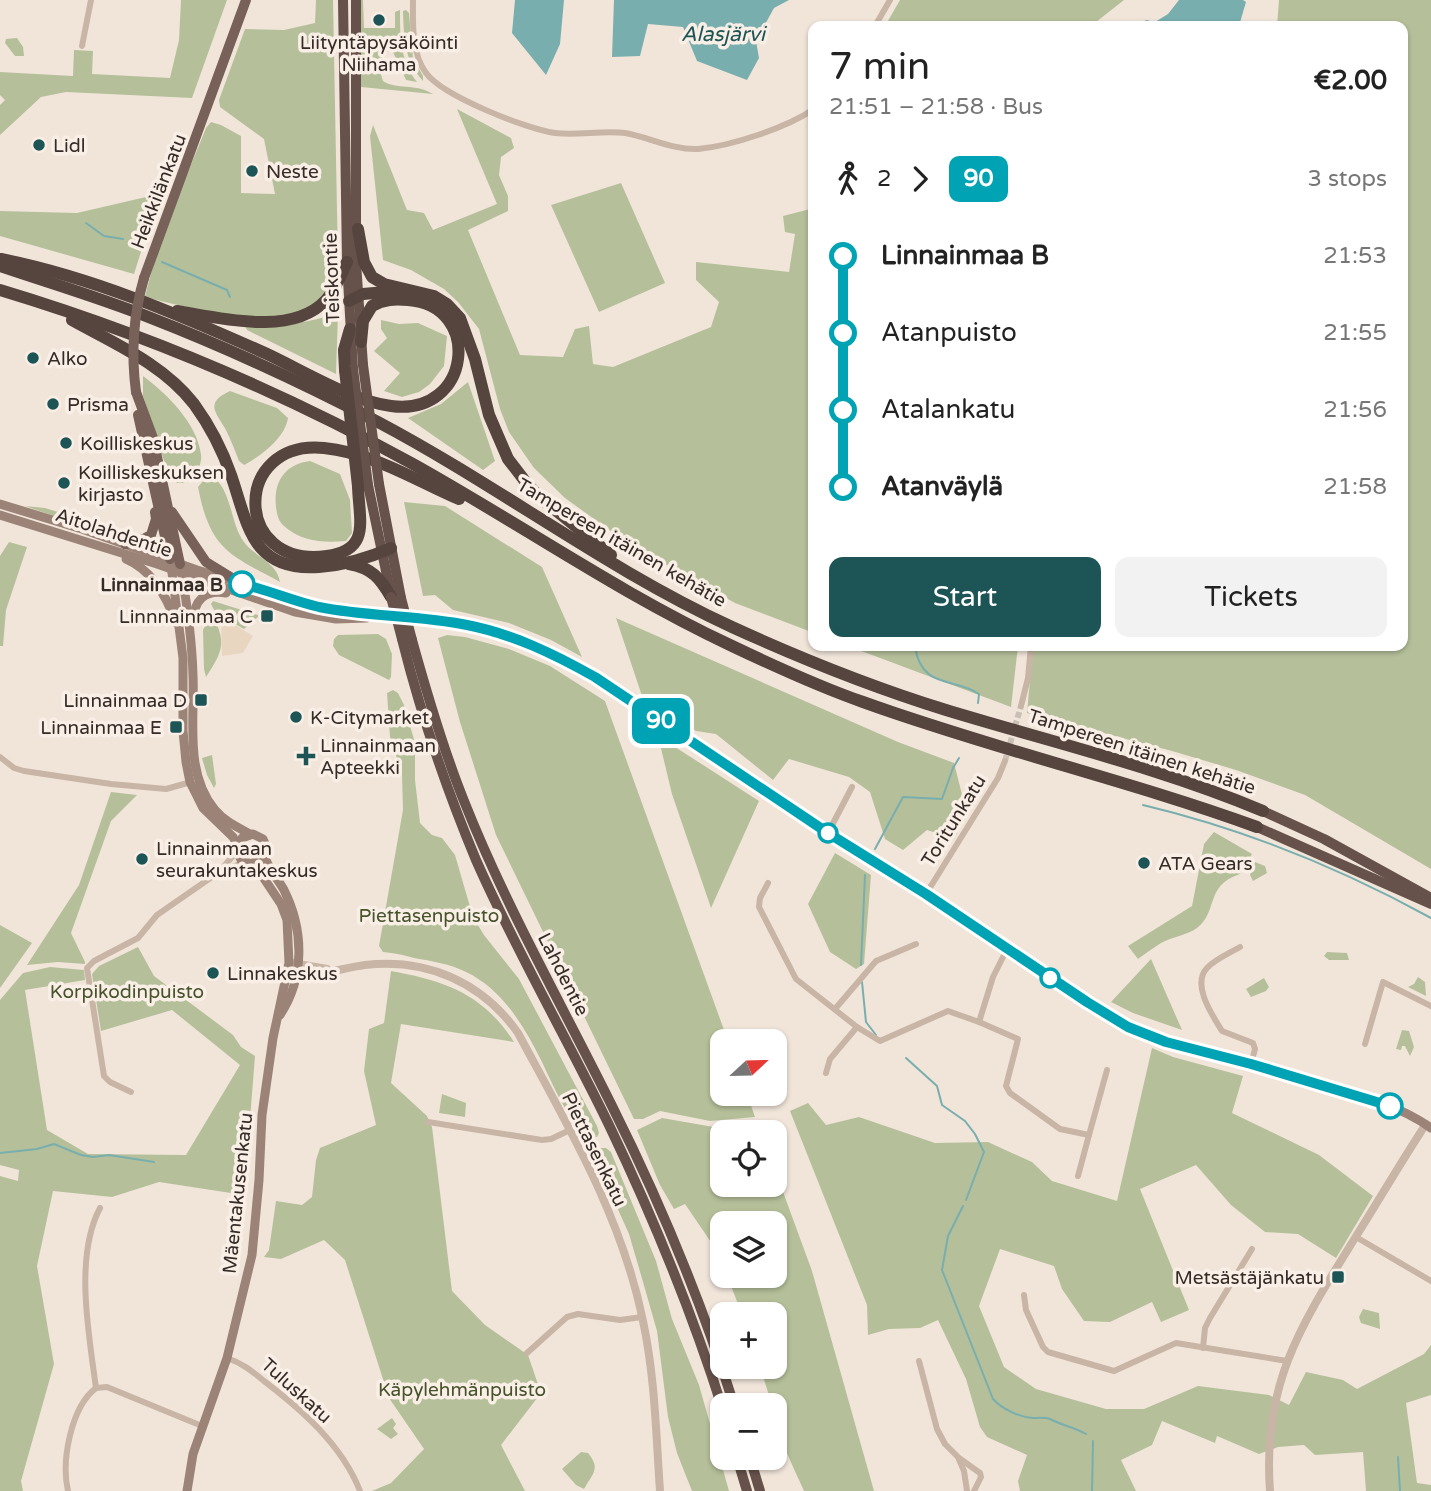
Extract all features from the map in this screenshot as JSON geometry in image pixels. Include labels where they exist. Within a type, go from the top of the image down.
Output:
[{"type":"highway","points":[[336,0],[343,23]]},
{"type":"highway","name":"Teiskontie","points":[[343,0],[347,262],[360,342],[354,368],[368,485],[384,549]]},
{"type":"highway","name":"Teiskontie","points":[[350,329],[358,229],[356,0]]},
{"type":"highway","points":[[358,229],[364,262],[372,277],[383,284],[433,296],[447,304],[460,318],[475,359],[489,415],[508,459],[527,485],[606,549],[620,567]]},
{"type":"highway","points":[[0,259],[52,271],[155,307],[348,392],[391,407],[410,407],[433,400],[444,391],[456,372],[459,347],[450,324],[435,308],[414,301],[394,299],[372,306],[363,321],[360,342]]},
{"type":"highway","points":[[155,307],[248,321],[286,320],[320,306],[334,290],[347,262]]},
{"type":"highway","name":"Tampereen itäinen kehätie","points":[[0,266],[153,319],[223,348],[337,402],[439,457],[620,567],[728,625],[812,663],[941,708],[1185,782],[1263,811],[1324,839],[1431,898]]},
{"type":"highway","name":"Tampereen itäinen kehätie","points":[[0,290],[41,302],[216,368],[286,400],[413,464],[674,618],[825,688],[989,743],[1148,790],[1258,827],[1431,904]]},
{"type":"highway","points":[[353,298],[408,290]]},
{"type":"highway","points":[[41,302],[145,360],[181,389],[218,442],[247,527],[261,548],[279,561],[289,565],[312,567],[384,549]]},
{"type":"highway","points":[[345,558],[356,545],[359,536],[368,485],[354,368],[344,350],[350,329]]},
{"type":"highway","points":[[396,597],[379,576],[345,558],[305,557],[277,548],[256,517],[255,496],[260,479],[273,463],[290,452],[303,449],[323,448],[350,453],[381,463],[510,522]]},
{"type":"highway","name":"Lahdentie","points":[[384,549],[434,750],[477,860],[608,1122],[640,1192],[717,1393]]},
{"type":"highway","name":"Lahdentie","points":[[407,640],[479,836],[532,952],[636,1157],[688,1277],[730,1393]]},
{"type":"highway","points":[[741,1470],[747,1491]]},
{"type":"highway","points":[[754,1470],[760,1491]]},
{"type":"main road","name":"Heikkilänkatu","points":[[176,566],[150,470],[137,397],[134,337],[137,308],[145,278],[246,0]]},
{"type":"main road","name":"Heikkilänkatu","points":[[137,397],[153,438],[167,504],[176,566]]},
{"type":"main road","points":[[125,544],[146,539],[154,529],[156,519],[150,488],[150,470]]},
{"type":"main road","name":"Aitolahdentie","points":[[0,504],[125,544],[245,596],[315,617],[336,619],[379,616]]},
{"type":"main road","points":[[167,504],[206,562],[240,583]]},
{"type":"main road","name":"Aitolahdentie","points":[[0,515],[103,547],[318,606],[379,616],[467,625],[513,637],[555,655],[595,677],[828,833],[1128,1027],[1174,1045],[1357,1094],[1429,1123]]},
{"type":"main road","points":[[103,547],[142,567],[149,574],[172,611],[183,658]]},
{"type":"main road","points":[[176,566],[192,651]]},
{"type":"main road","points":[[176,566],[183,658],[184,737],[195,780],[203,808],[233,837],[248,863],[265,858],[267,848],[263,839],[225,820],[195,780],[192,651],[194,613],[203,595],[220,592],[245,596]]},
{"type":"main road","points":[[237,848],[242,838],[250,834]]},
{"type":"main road","name":"Mäentakusenkatu","points":[[187,1491],[193,1454],[228,1358],[252,1255],[262,1115],[274,1038],[292,967],[294,915],[284,890],[265,858]]},
{"type":"main road","name":"Mäentakusenkatu","points":[[248,863],[268,883],[281,904],[287,920],[292,967],[299,974],[287,1005],[279,1017]]},
{"type":"street","points":[[82,46],[91,0]]},
{"type":"street","points":[[413,0],[415,46],[427,75],[446,89],[525,127],[558,134],[620,133],[674,147],[701,148],[765,131],[808,112]]},
{"type":"street","points":[[878,21],[890,0]]},
{"type":"street","points":[[1021,706],[1028,678],[1031,651]]},
{"type":"street","points":[[0,757],[14,768],[24,771],[111,784],[166,789],[195,780]]},
{"type":"street","name":"Toritunkatu","points":[[926,894],[998,778],[1005,761]]},
{"type":"street","points":[[828,833],[852,787]]},
{"type":"street","points":[[219,872],[237,848]]},
{"type":"street","points":[[131,1093],[104,1076],[88,968],[94,961],[138,938],[160,913],[219,872],[248,863]]},
{"type":"street","points":[[768,883],[760,898],[759,907],[796,979],[857,1027],[880,1041],[948,1011],[1018,1039],[1006,1086],[1010,1093],[1060,1129],[1088,1135]]},
{"type":"street","points":[[835,1009],[876,961],[916,944]]},
{"type":"street","points":[[1240,947],[1207,968],[1201,982],[1202,990],[1222,1031],[1253,1043],[1255,1049],[1251,1064]]},
{"type":"street","points":[[979,1022],[993,977],[1007,949]]},
{"type":"street","name":"Piettasenkatu","points":[[299,974],[319,974],[381,964],[417,966],[458,979],[480,992],[505,1014],[518,1033],[594,1176],[612,1220],[642,1317],[655,1399],[660,1491]]},
{"type":"street","name":"Piettasenkatu","points":[[292,967],[334,970]]},
{"type":"street","points":[[1365,1044],[1383,982],[1431,1006]]},
{"type":"street","points":[[826,1073],[830,1059],[857,1027]]},
{"type":"street","points":[[1078,1176],[1107,1070]]},
{"type":"street","points":[[428,1122],[542,1140],[570,1130]]},
{"type":"street","points":[[1270,1491],[1270,1431],[1287,1361],[1311,1308],[1429,1123]]},
{"type":"street","points":[[96,1388],[87,1311],[87,1256],[92,1224],[100,1208]]},
{"type":"street","points":[[1356,1237],[1431,1281]]},
{"type":"street","points":[[1203,1348],[1205,1328],[1252,1250]]},
{"type":"street","points":[[1024,1295],[1026,1310],[1044,1347],[1056,1356],[1114,1371],[1170,1344],[1181,1343],[1287,1361]]},
{"type":"street","points":[[527,1353],[567,1317],[578,1314],[620,1320],[642,1317]]},
{"type":"street","name":"Tuluskatu","points":[[228,1358],[245,1365],[311,1419],[345,1461],[360,1491]]},
{"type":"street","points":[[919,1361],[937,1429],[945,1444],[980,1473],[981,1477],[974,1491]]},
{"type":"street","points":[[68,1491],[65,1481],[66,1455],[73,1427],[88,1394],[96,1388],[107,1387],[202,1426]]},
{"type":"street","points":[[958,1457],[964,1471],[967,1491]]},
{"type":"green space","points":[[181,0],[227,0],[192,98],[66,92],[41,97],[0,135],[0,105],[5,100],[0,95],[0,72],[73,76],[74,50],[93,51],[92,74],[170,78],[179,40]]},
{"type":"green space","points":[[316,0],[333,0],[338,262],[328,291],[316,305],[300,313],[280,317],[232,315],[145,297],[172,211],[206,128],[211,122],[241,136],[241,193],[275,194],[264,139],[220,107],[219,100],[245,29],[284,30],[315,23]]},
{"type":"green space","points":[[360,0],[363,0],[364,28],[395,28],[395,12],[400,10],[404,57],[417,82],[406,80],[392,50],[382,59],[380,67],[383,81],[433,94],[361,87]]},
{"type":"green space","points":[[900,0],[1124,0],[1097,21],[888,21]]},
{"type":"green space","points":[[1279,0],[1431,0],[1431,869],[1305,795],[1172,751],[1027,713],[1033,651],[1408,651],[1408,21],[1277,21]]},
{"type":"green space","points":[[403,11],[409,13],[413,58],[423,81],[412,65],[406,48]]},
{"type":"green space","points":[[17,38],[23,47],[24,56],[15,56],[5,43],[6,39]]},
{"type":"green space","points":[[457,109],[511,138],[514,148],[501,157],[499,175],[508,196],[508,211],[468,230],[520,355],[563,357],[575,329],[589,326],[593,364],[613,367],[711,327],[719,302],[696,280],[696,262],[789,272],[795,234],[785,232],[783,216],[808,210],[808,631],[735,603],[629,544],[565,498],[534,468],[509,432],[500,409],[479,329],[444,289],[411,270],[383,260],[370,136],[373,125],[407,210],[424,213],[433,230],[497,204]]},
{"type":"green space","points":[[621,183],[665,283],[599,312],[551,205]]},
{"type":"green space","points":[[159,194],[134,274],[0,236],[0,211],[77,213]]},
{"type":"green space","points":[[338,313],[336,374],[247,330],[245,326],[304,322]]},
{"type":"green space","points":[[381,320],[399,324],[418,323],[447,336],[444,366],[430,384],[419,392],[402,397],[384,391],[400,373],[374,351],[387,338],[381,329]]},
{"type":"green space","points":[[143,376],[171,400],[194,432],[201,455],[197,477],[177,483],[169,476],[143,396]]},
{"type":"green space","points":[[468,382],[495,461],[483,470],[408,418],[441,404]]},
{"type":"green space","points":[[230,391],[277,408],[288,418],[277,439],[258,457],[244,465],[239,461],[214,408],[217,400]]},
{"type":"green space","points":[[310,461],[340,474],[350,500],[352,533],[346,541],[306,538],[291,531],[279,520],[276,498],[282,476],[294,466]]},
{"type":"green space","points":[[209,474],[217,480],[227,496],[244,542],[275,569],[280,582],[234,556],[216,537],[203,508],[198,487]]},
{"type":"green space","points":[[404,502],[445,506],[542,567],[582,657],[551,640],[509,623],[453,610],[435,595],[423,596]]},
{"type":"green space","points":[[25,506],[45,508],[81,519],[80,522],[63,519]]},
{"type":"green space","points":[[9,542],[27,547],[6,610],[3,646],[0,646],[0,556]]},
{"type":"green space","points":[[213,601],[258,617],[244,629],[222,617],[221,623],[211,604]]},
{"type":"green space","points":[[212,613],[221,646],[206,677],[203,630]]},
{"type":"green space","points":[[616,618],[898,742],[954,763],[967,814],[954,839],[927,830],[903,850],[885,839],[870,792],[849,777],[789,759],[773,780],[716,734],[696,731],[642,696]]},
{"type":"green space","points":[[378,634],[386,639],[392,654],[389,680],[339,655],[333,646],[338,635]]},
{"type":"green space","points":[[447,635],[465,637],[509,649],[550,666],[605,701],[724,1029],[710,1029],[710,1106],[751,1106],[755,1117],[710,1121],[660,1111],[643,1119],[634,1119],[496,835],[460,722],[438,638]]},
{"type":"green space","points":[[861,651],[1017,651],[1011,707]]},
{"type":"green space","name":"Piettasenpuisto","points":[[393,690],[398,693],[404,705],[415,743],[415,780],[420,823],[432,835],[442,838],[455,855],[473,917],[519,979],[597,1126],[597,1137],[588,1137],[573,1120],[519,1022],[491,988],[454,967],[383,952],[379,946],[403,810],[402,774],[390,737],[387,693]]},
{"type":"green space","points":[[658,736],[759,801],[711,908],[672,794]]},
{"type":"green space","points":[[212,755],[216,784],[214,788],[202,758]]},
{"type":"green space","points":[[111,792],[137,795],[111,821],[71,933],[85,964],[58,962],[27,965],[79,885]]},
{"type":"green space","points":[[1214,832],[1252,854],[1240,874],[1221,885],[1208,914],[1197,928],[1161,943],[1138,959],[1128,946],[1192,906],[1204,844]]},
{"type":"green space","points":[[835,853],[871,875],[864,964],[856,969],[830,952],[808,904]]},
{"type":"green space","points":[[1255,862],[1265,866],[1267,873],[1253,881],[1250,875]]},
{"type":"green space","points":[[0,925],[32,943],[0,988]]},
{"type":"green space","name":"Korpikodinpuisto","points":[[138,947],[154,976],[233,1035],[241,1047],[255,1056],[244,1195],[159,1182],[112,1197],[53,1191],[37,1266],[54,1364],[21,1481],[23,1491],[0,1491],[0,1176],[18,1181],[19,1170],[0,1165],[0,1000],[23,973],[50,967],[84,970],[85,980],[25,990],[47,1130],[88,1154],[186,1155],[240,1065],[172,1010],[101,1031],[92,974],[99,966]]},
{"type":"green space","points":[[1327,952],[1347,953],[1349,960],[1329,960],[1324,956]]},
{"type":"green space","points":[[1151,959],[1182,1030],[1133,1013],[1111,1002]]},
{"type":"green space","name":"Käpylehmänpuisto","points":[[391,971],[446,985],[462,992],[489,1012],[514,1042],[401,1024],[391,1083],[427,1116],[432,1127],[452,1291],[485,1325],[528,1355],[541,1393],[501,1445],[525,1491],[372,1491],[391,1483],[424,1449],[389,1398],[345,1260],[324,1240],[281,1259],[264,1257],[269,1250],[276,1201],[302,1205],[312,1197],[320,1148],[376,1125],[364,1071],[369,1029],[384,1023]]},
{"type":"green space","points":[[1418,977],[1425,982],[1426,996],[1408,987],[1414,984]]},
{"type":"green space","points":[[1264,978],[1269,987],[1251,997],[1246,989]]},
{"type":"green space","points":[[1402,1030],[1409,1031],[1414,1047],[1410,1056],[1405,1046],[1402,1046],[1401,1050],[1396,1049]]},
{"type":"green space","points":[[1152,1048],[1173,1057],[1243,1076],[1232,1113],[1319,1155],[1373,1196],[1336,1258],[1298,1234],[1265,1232],[1231,1205],[1196,1165],[1140,1189],[1189,1310],[1161,1322],[1152,1302],[1110,1322],[1084,1321],[1062,1289],[1054,1266],[1000,1249],[979,1306],[1004,1367],[1036,1389],[1106,1409],[1144,1409],[1198,1386],[1269,1395],[1289,1405],[1306,1372],[1343,1380],[1357,1389],[1424,1354],[1431,1345],[1431,1395],[1406,1403],[1417,1483],[1431,1485],[1431,1491],[1366,1491],[1363,1452],[1315,1455],[1304,1445],[1278,1447],[1259,1454],[1217,1436],[1215,1443],[1162,1421],[1152,1445],[1121,1460],[1136,1491],[1020,1491],[1018,1481],[1027,1455],[987,1437],[980,1427],[966,1379],[938,1320],[920,1328],[889,1329],[868,1335],[867,1305],[790,1111],[808,1103],[826,1125],[859,1117],[935,1143],[988,1142],[1032,1162],[1052,1181],[1117,1201]]},
{"type":"green space","points":[[442,1094],[466,1103],[465,1117],[439,1113]]},
{"type":"green space","points":[[662,1118],[710,1126],[710,1197],[785,1197],[812,1271],[874,1491],[804,1491],[787,1453],[787,1393],[768,1393],[764,1379],[787,1379],[787,1302],[737,1302],[732,1288],[787,1288],[787,1211],[710,1211],[710,1241],[685,1204],[674,1209],[660,1185],[637,1130]]},
{"type":"green space","points":[[596,1148],[606,1148],[611,1152],[656,1261],[672,1319],[699,1385],[710,1424],[710,1470],[723,1470],[729,1491],[692,1491],[677,1453],[668,1417],[657,1331],[629,1234],[593,1154]]},
{"type":"green space","points":[[1363,1309],[1379,1313],[1380,1329],[1361,1323],[1359,1317]]},
{"type":"green space","points":[[392,1418],[396,1424],[393,1428],[398,1434],[391,1439],[377,1429]]},
{"type":"green space","points":[[581,1452],[588,1453],[595,1467],[584,1489],[576,1485],[562,1469]]},
{"type":"shaded area","points":[[227,620],[253,636],[243,653],[222,656],[221,623]]},
{"type":"water","points":[[515,0],[564,0],[560,44],[546,75],[512,33]]},
{"type":"water","name":"Alasjärvi","points":[[614,0],[789,0],[774,8],[756,41],[759,58],[747,80],[697,61],[683,27],[648,24],[640,56],[612,57]]},
{"type":"water","points":[[1179,0],[1246,2],[1240,21],[1157,21],[1168,14]]},
{"type":"waterway","points":[[86,223],[104,236],[123,239]]},
{"type":"waterway","points":[[162,262],[227,290],[230,297]]},
{"type":"waterway","points":[[916,651],[924,670],[940,680],[979,694],[978,703]]},
{"type":"waterway","points":[[875,849],[903,797],[942,799],[959,758]]},
{"type":"waterway","points":[[1143,805],[1218,826],[1291,852],[1362,883],[1431,918]]},
{"type":"waterway","points":[[861,965],[865,875]]},
{"type":"waterway","points":[[862,982],[866,1022],[876,1035]]},
{"type":"waterway","points":[[906,1058],[937,1086],[942,1105],[965,1121],[984,1152],[966,1200]]},
{"type":"waterway","points":[[0,1153],[37,1149],[54,1144],[81,1155],[109,1155],[154,1162]]},
{"type":"waterway","points":[[963,1206],[948,1236],[942,1270],[993,1399],[1017,1414],[1048,1418],[1086,1434]]},
{"type":"waterway","points":[[1092,1491],[1093,1441]]},
{"type":"waterway","points":[[1398,1457],[1400,1491]]},
{"type":"tunnel","points":[[1005,761],[1021,706]]},
{"type":"bus line","name":"90","points":[[242,584],[318,606],[379,616],[447,621],[486,629],[555,655],[595,677],[828,833],[1128,1027],[1182,1047],[1357,1094],[1390,1106]]},
{"type":"place","name":"Liityntäpysäköinti Niihama","points":[[379,20]]},
{"type":"place","name":"Lidl","points":[[39,145]]},
{"type":"place","name":"Neste","points":[[252,171]]},
{"type":"place","name":"Alko","points":[[33,358]]},
{"type":"place","name":"Prisma","points":[[53,404]]},
{"type":"place","name":"Koilliskeskus","points":[[66,443]]},
{"type":"place","name":"Koilliskeskuksen kirjasto","points":[[64,483]]},
{"type":"place","name":"Linnainmaa B","points":[[242,584]]},
{"type":"place","name":"Linnnainmaa C","points":[[267,616]]},
{"type":"place","name":"Linnainmaa D","points":[[201,700]]},
{"type":"place","name":"K-Citymarket","points":[[296,717]]},
{"type":"place","name":"Linnainmaa E","points":[[176,727]]},
{"type":"place","name":"Linnainmaan Apteekki","points":[[306,756]]},
{"type":"place","name":"Linnainmaan seurakuntakeskus","points":[[142,859]]},
{"type":"place","name":"ATA Gears","points":[[1144,863]]},
{"type":"place","name":"Linnakeskus","points":[[213,973]]},
{"type":"place","name":"Metsästäjänkatu","points":[[1338,1277]]}]
